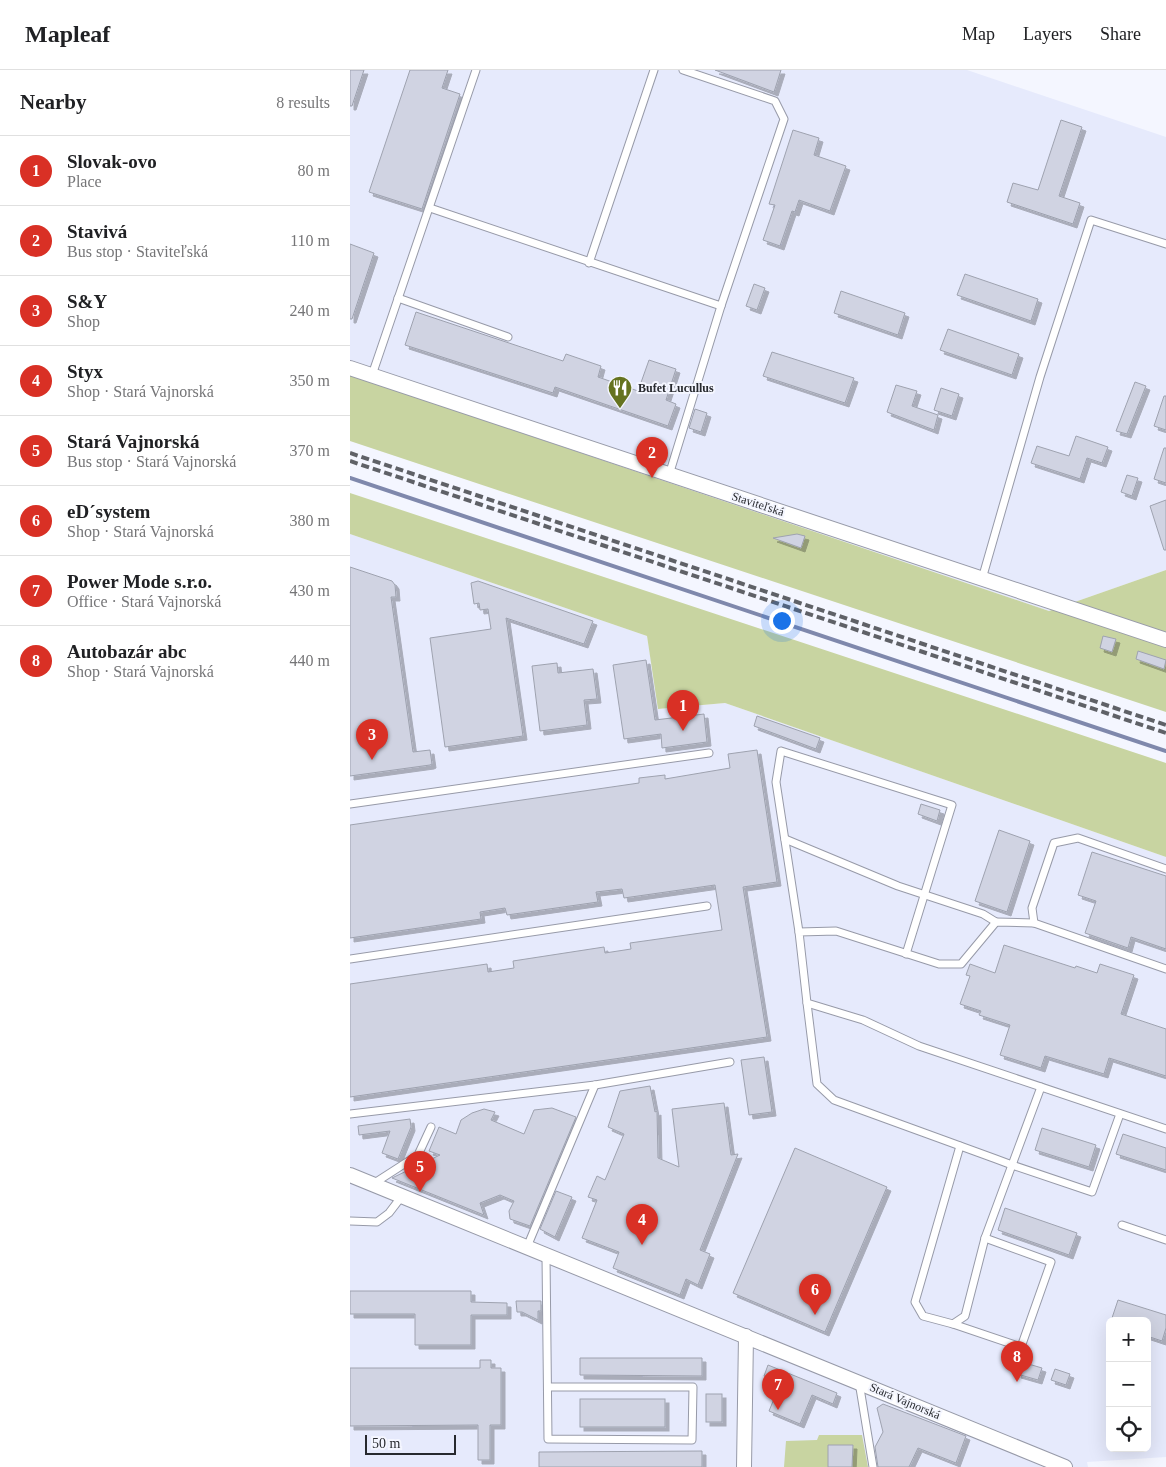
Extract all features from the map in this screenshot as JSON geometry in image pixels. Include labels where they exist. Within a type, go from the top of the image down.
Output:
[{"type":"street","name":"Staviteľská","points":[[350,368],[1166,640]]},
{"type":"street","name":"Stará Vajnorská","points":[[350,1175],[1064,1467]]},
{"type":"street","points":[[744,1467],[746,1336]]},
{"type":"lane","points":[[372,375],[476,70]]},
{"type":"lane","points":[[589,263],[654,70]]},
{"type":"lane","points":[[669,475],[720,306],[784,119],[775,101],[683,70]]},
{"type":"lane","points":[[430,208],[720,306]]},
{"type":"lane","points":[[982,579],[1040,377],[1091,220],[1166,244]]},
{"type":"lane","points":[[398,298],[508,337]]},
{"type":"lane","points":[[906,954],[952,805],[781,751],[776,782],[799,932],[817,1084],[834,1100],[1092,1192],[1120,1114]]},
{"type":"lane","points":[[350,804],[709,753]]},
{"type":"lane","points":[[1034,923],[1032,908],[1054,843],[1078,838],[1166,869]]},
{"type":"lane","points":[[785,839],[898,886],[983,914],[996,922],[1034,923],[1166,969]]},
{"type":"lane","points":[[350,959],[707,906]]},
{"type":"lane","points":[[799,932],[836,931],[939,964],[961,964],[996,922]]},
{"type":"lane","points":[[807,1003],[863,1020],[919,1046],[1166,1129]]},
{"type":"lane","points":[[350,1114],[595,1085],[730,1062]]},
{"type":"lane","points":[[526,1248],[595,1085]]},
{"type":"lane","points":[[953,1324],[965,1316],[986,1238],[1041,1087]]},
{"type":"lane","points":[[373,1184],[418,1155],[431,1127]]},
{"type":"lane","points":[[960,1146],[914,1302],[923,1316],[1021,1347],[1051,1262],[986,1238]]},
{"type":"lane","points":[[350,1222],[377,1222],[389,1212],[402,1196]]},
{"type":"lane","points":[[1122,1225],[1166,1240]]},
{"type":"lane","points":[[546,1256],[549,1387],[548,1439],[692,1440],[693,1387],[549,1387]]},
{"type":"lane","points":[[859,1382],[873,1467]]},
{"type":"shaded area","points":[[350,70],[967,70],[1166,137],[1166,570],[1049,611],[350,375]]},
{"type":"shaded area","points":[[350,534],[647,636],[659,709],[725,703],[1166,857],[1166,1457],[1087,1462],[1088,1467],[350,1467]]},
{"type":"green space","points":[[350,375],[1049,611],[1166,570],[1166,712],[350,441]]},
{"type":"green space","points":[[350,493],[1166,763],[1166,857],[725,703],[658,709],[647,636],[350,534]]},
{"type":"green space","points":[[819,1435],[862,1435],[868,1467],[784,1467],[786,1441],[817,1440]]},
{"type":"building","points":[[350,70],[364,70],[352,106],[350,106]]},
{"type":"building","points":[[410,70],[448,70],[442,88],[460,94],[422,209],[369,192]]},
{"type":"building","points":[[715,70],[781,70],[774,92]]},
{"type":"building","points":[[1061,120],[1082,127],[1059,196],[1080,203],[1073,224],[1007,202],[1013,183],[1038,190]]},
{"type":"building","points":[[793,130],[819,138],[814,155],[846,166],[830,211],[799,200],[795,212],[792,211],[780,246],[763,240],[775,205],[769,204]]},
{"type":"building","points":[[350,244],[374,253],[352,319],[350,319]]},
{"type":"building","points":[[965,274],[1038,299],[1031,321],[957,295]]},
{"type":"building","points":[[754,284],[765,288],[757,310],[746,306]]},
{"type":"building","points":[[841,291],[905,313],[898,335],[834,313]]},
{"type":"building","points":[[416,312],[563,361],[566,354],[601,366],[598,377],[638,391],[649,360],[676,369],[666,400],[676,404],[668,426],[555,387],[553,393],[405,345]]},
{"type":"building","points":[[948,329],[1019,354],[1012,375],[940,350]]},
{"type":"building","points":[[772,352],[854,378],[845,403],[763,376]]},
{"type":"building","points":[[1135,382],[1146,386],[1127,434],[1116,431]]},
{"type":"building","points":[[896,385],[917,391],[912,406],[938,415],[934,430],[887,412]]},
{"type":"building","points":[[941,388],[959,394],[952,416],[934,410]]},
{"type":"building","points":[[1164,396],[1166,396],[1166,430],[1154,426]]},
{"type":"building","points":[[695,409],[707,413],[701,432],[689,428]]},
{"type":"building","points":[[1076,436],[1108,447],[1102,463],[1087,458],[1080,479],[1031,463],[1037,446],[1069,456]]},
{"type":"building","points":[[1164,448],[1166,448],[1166,483],[1154,479]]},
{"type":"building","points":[[1127,475],[1138,478],[1132,496],[1121,492]]},
{"type":"building","points":[[1166,500],[1166,550],[1164,550],[1150,506]]},
{"type":"building","points":[[797,534],[805,536],[801,548],[773,538]]},
{"type":"building","points":[[350,567],[392,581],[395,585],[396,597],[391,597],[413,752],[430,750],[432,764],[430,765],[350,776]]},
{"type":"building","points":[[478,581],[593,621],[584,644],[506,618],[523,736],[445,747],[430,638],[491,629],[488,609],[480,610],[479,603],[474,604],[471,583]]},
{"type":"building","points":[[1103,636],[1116,639],[1112,652],[1100,648]]},
{"type":"building","points":[[1138,651],[1166,660],[1164,669],[1136,659]]},
{"type":"building","points":[[646,660],[655,720],[704,714],[707,742],[662,748],[661,734],[624,739],[613,665]]},
{"type":"building","points":[[557,663],[558,673],[593,669],[597,699],[584,700],[587,725],[540,731],[532,666]]},
{"type":"building","points":[[757,716],[820,738],[816,749],[754,726]]},
{"type":"building","points":[[757,750],[777,882],[743,887],[767,1037],[350,1097],[350,984],[487,964],[488,972],[514,968],[513,961],[604,947],[605,953],[631,949],[630,943],[722,930],[715,885],[624,898],[622,889],[596,892],[598,902],[507,915],[505,908],[480,912],[481,919],[350,938],[350,825],[639,783],[639,778],[665,775],[665,779],[730,768],[728,754]]},
{"type":"building","points":[[921,804],[940,810],[937,821],[918,814]]},
{"type":"building","points":[[999,830],[1030,841],[1007,912],[975,901]]},
{"type":"building","points":[[1092,852],[1166,876],[1166,949],[1131,937],[1128,948],[1085,933],[1096,901],[1078,895]]},
{"type":"building","points":[[1004,945],[1075,968],[1076,966],[1097,973],[1100,964],[1134,975],[1121,1014],[1166,1029],[1166,1076],[1109,1058],[1104,1074],[1045,1056],[1041,1068],[1000,1055],[1010,1025],[979,1015],[981,1011],[960,1004],[970,976],[966,975],[970,964],[995,973]]},
{"type":"building","points":[[764,1057],[772,1112],[749,1115],[741,1060]]},
{"type":"building","points":[[650,1086],[655,1112],[657,1111],[658,1158],[679,1167],[672,1109],[724,1103],[731,1155],[738,1154],[700,1250],[710,1254],[698,1285],[686,1279],[680,1295],[613,1268],[619,1252],[582,1238],[597,1200],[588,1197],[597,1176],[605,1180],[624,1134],[608,1127],[620,1091]]},
{"type":"building","points":[[552,1108],[576,1117],[530,1226],[510,1219],[509,1211],[514,1201],[500,1195],[480,1203],[484,1215],[392,1178],[440,1155],[429,1151],[439,1127],[456,1134],[461,1120],[472,1113],[484,1109],[495,1112],[491,1120],[524,1134],[534,1110]]},
{"type":"building","points":[[410,1119],[411,1127],[398,1159],[382,1153],[390,1131],[359,1135],[358,1126]]},
{"type":"building","points":[[1042,1128],[1096,1145],[1089,1167],[1035,1150]]},
{"type":"building","points":[[1123,1134],[1166,1148],[1166,1170],[1116,1154]]},
{"type":"building","points":[[795,1148],[887,1187],[825,1332],[733,1293]]},
{"type":"building","points":[[556,1191],[572,1197],[555,1237],[540,1229]]},
{"type":"building","points":[[1005,1208],[1077,1233],[1069,1255],[998,1230]]},
{"type":"building","points":[[350,1291],[471,1291],[471,1302],[507,1303],[507,1315],[471,1315],[471,1345],[415,1345],[415,1314],[350,1314]]},
{"type":"building","points":[[1118,1300],[1166,1315],[1166,1328],[1162,1341],[1151,1337],[1151,1317],[1112,1317]]},
{"type":"building","points":[[516,1301],[541,1301],[541,1311],[538,1311],[538,1320],[522,1312],[517,1312]]},
{"type":"building","points":[[580,1358],[702,1358],[702,1376],[580,1375]]},
{"type":"building","points":[[480,1360],[491,1360],[491,1368],[501,1368],[501,1425],[490,1425],[490,1460],[478,1460],[478,1425],[350,1426],[350,1368],[480,1368]]},
{"type":"building","points":[[1015,1360],[1042,1368],[1038,1380],[1017,1374],[1018,1371],[1012,1370]]},
{"type":"building","points":[[768,1365],[837,1393],[833,1404],[812,1395],[800,1424],[769,1411],[781,1382],[764,1376]]},
{"type":"building","points":[[1055,1369],[1070,1374],[1066,1385],[1051,1380]]},
{"type":"building","points":[[706,1394],[722,1394],[722,1422],[706,1422]]},
{"type":"building","points":[[580,1399],[665,1399],[665,1427],[580,1427]]},
{"type":"building","points":[[883,1404],[966,1436],[956,1463],[918,1448],[909,1467],[878,1467],[875,1447],[883,1432],[877,1408]]},
{"type":"building","points":[[828,1445],[853,1445],[852,1467],[828,1467]]},
{"type":"building","points":[[702,1451],[702,1467],[539,1467],[539,1452]]},
{"type":"waterway","points":[[350,478],[1166,751]]},
{"type":"railway","points":[[350,453],[1166,725]]},
{"type":"railway","points":[[350,461],[1166,733]]},
{"type":"place","name":"Bufet Lucullus","points":[[620,409]]},
{"type":"place","name":"Stavivá","points":[[652,478]]},
{"type":"place","name":"Slovak-ovo","points":[[683,731]]},
{"type":"place","name":"S&Y","points":[[372,760]]},
{"type":"place","name":"Stará Vajnorská","points":[[420,1192]]},
{"type":"place","name":"Styx","points":[[642,1245]]},
{"type":"place","name":"eD´system","points":[[815,1315]]},
{"type":"place","name":"Autobazár abc","points":[[1017,1382]]},
{"type":"place","name":"Power Mode s.r.o.","points":[[778,1410]]}]
